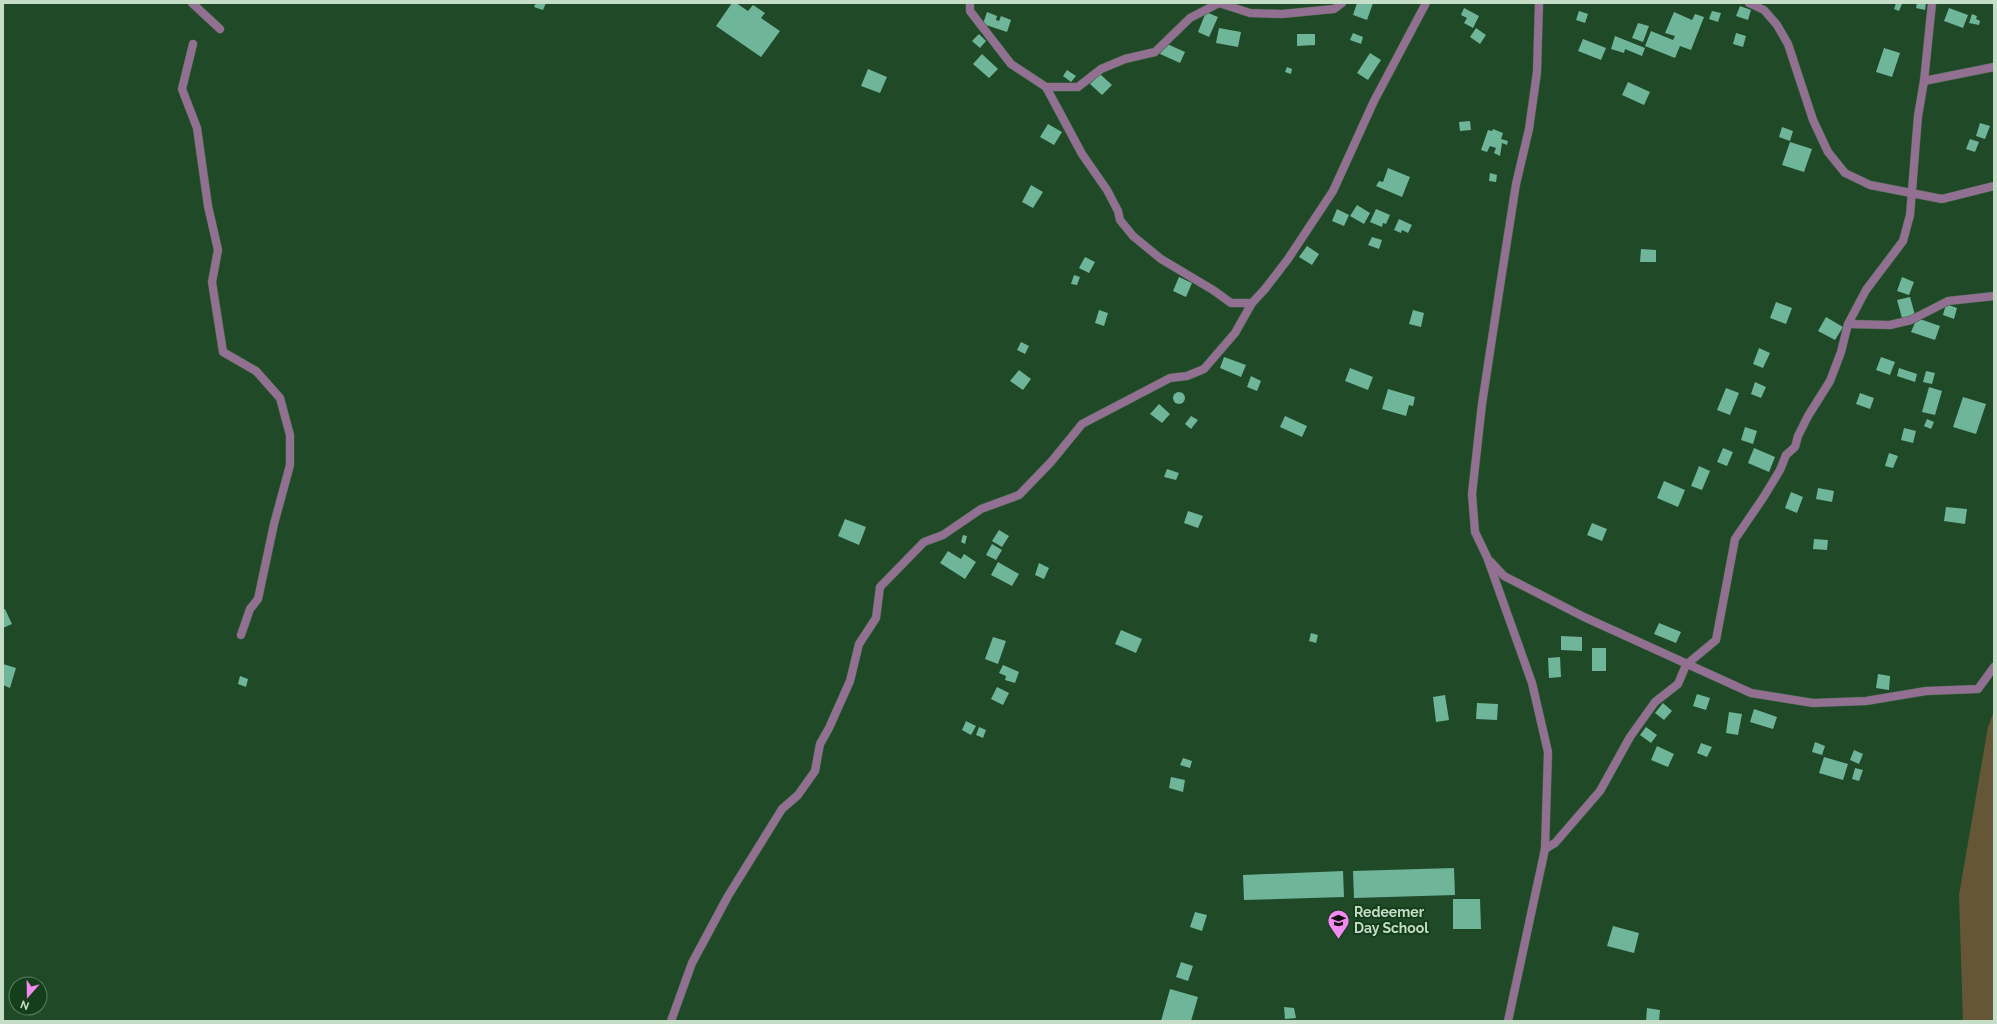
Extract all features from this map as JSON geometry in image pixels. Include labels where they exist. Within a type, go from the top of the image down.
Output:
[{"type":"street","points":[[192,3],[220,29]]},
{"type":"street","points":[[970,3],[970,12],[1011,64],[1046,87],[1082,154],[1107,190],[1118,211],[1120,220],[1132,236],[1161,259],[1213,290],[1231,303],[1252,303]]},
{"type":"street","points":[[1046,87],[1078,87],[1101,69],[1125,60],[1155,52],[1190,18],[1219,3],[1250,13],[1282,14],[1334,9],[1342,3]]},
{"type":"street","points":[[671,1021],[692,963],[728,896],[782,809],[798,795],[814,771],[820,744],[829,728],[850,681],[859,644],[876,618],[880,587],[924,542],[944,535],[981,509],[1019,495],[1051,462],[1082,424],[1170,378],[1187,376],[1204,369],[1235,333],[1252,303],[1266,289],[1288,259],[1333,191],[1374,101],[1426,3]]},
{"type":"street","points":[[1508,1021],[1545,849],[1548,752],[1532,683],[1487,557],[1475,532],[1472,494],[1482,404],[1500,286],[1516,184],[1529,129],[1537,72],[1540,3]]},
{"type":"street","points":[[1749,3],[1764,10],[1777,25],[1788,44],[1813,120],[1828,152],[1844,173],[1870,185],[1942,199],[1994,186]]},
{"type":"street","points":[[1545,849],[1555,843],[1600,791],[1630,736],[1655,702],[1678,684],[1686,665],[1716,640],[1735,539],[1763,498],[1780,470],[1786,455],[1796,447],[1798,436],[1808,416],[1830,381],[1841,352],[1848,324],[1866,290],[1903,241],[1910,215],[1918,116],[1924,81],[1932,3]]},
{"type":"street","points":[[193,44],[182,89],[197,128],[208,206],[218,250],[212,282],[223,352],[256,371],[280,398],[290,434],[290,465],[274,524],[258,599],[250,609],[241,635]]},
{"type":"street","points":[[1924,81],[1994,67]]},
{"type":"street","points":[[1848,324],[1890,325],[1911,320],[1948,301],[1994,296]]},
{"type":"street","points":[[1487,557],[1504,576],[1584,617],[1751,694],[1813,703],[1866,701],[1926,691],[1978,689],[1994,667]]},
{"type":"shaded area","points":[[1994,711],[1994,1021],[1963,1021],[1959,895],[1988,727]]},
{"type":"building","points":[[536,3],[546,3],[543,10],[534,7]]},
{"type":"building","points":[[732,3],[736,3],[748,11],[753,5],[765,13],[761,18],[780,31],[761,57],[716,26]]},
{"type":"building","points":[[1357,3],[1373,3],[1367,20],[1353,15]]},
{"type":"building","points":[[1896,3],[1902,4],[1899,11],[1894,9]]},
{"type":"building","points":[[1917,3],[1926,3],[1925,10],[1916,8]]},
{"type":"building","points":[[1740,6],[1751,10],[1748,20],[1736,16]]},
{"type":"building","points":[[1464,8],[1479,16],[1473,28],[1464,23],[1467,18],[1461,15]]},
{"type":"building","points":[[1949,8],[1968,15],[1963,28],[1944,21]]},
{"type":"building","points":[[1579,11],[1588,14],[1585,23],[1576,20]]},
{"type":"building","points":[[1712,11],[1721,13],[1718,22],[1709,19]]},
{"type":"building","points":[[987,12],[997,16],[996,20],[999,21],[1001,16],[1011,20],[1007,32],[983,24]]},
{"type":"building","points":[[1206,12],[1218,17],[1209,37],[1198,32]]},
{"type":"building","points":[[1674,12],[1692,20],[1695,14],[1704,17],[1691,50],[1680,46],[1675,58],[1645,46],[1651,31],[1673,40],[1675,36],[1665,33]]},
{"type":"building","points":[[1972,14],[1977,16],[1976,19],[1980,21],[1979,25],[1969,23]]},
{"type":"building","points":[[1638,23],[1649,26],[1643,42],[1632,38]]},
{"type":"building","points":[[1219,28],[1241,32],[1238,47],[1216,43]]},
{"type":"building","points":[[1476,28],[1486,35],[1480,44],[1470,37]]},
{"type":"building","points":[[1353,33],[1363,37],[1361,44],[1350,40]]},
{"type":"building","points":[[1736,33],[1746,36],[1743,47],[1733,44]]},
{"type":"building","points":[[979,34],[986,41],[980,48],[972,41]]},
{"type":"building","points":[[1297,34],[1315,34],[1315,45],[1297,46]]},
{"type":"building","points":[[1615,36],[1645,48],[1642,56],[1625,49],[1624,53],[1611,49]]},
{"type":"building","points":[[1583,39],[1606,48],[1601,60],[1578,51]]},
{"type":"building","points":[[1165,43],[1185,52],[1180,63],[1160,54]]},
{"type":"building","points":[[1884,48],[1900,53],[1892,77],[1876,72]]},
{"type":"building","points":[[1370,53],[1381,60],[1368,80],[1357,73]]},
{"type":"building","points":[[982,54],[998,69],[989,78],[973,64]]},
{"type":"building","points":[[1287,67],[1292,69],[1291,74],[1285,72]]},
{"type":"building","points":[[868,69],[887,77],[880,93],[861,86]]},
{"type":"building","points":[[1067,70],[1076,76],[1071,82],[1063,76]]},
{"type":"building","points":[[1100,74],[1112,85],[1102,95],[1090,84]]},
{"type":"building","points":[[1628,82],[1650,92],[1644,105],[1622,95]]},
{"type":"building","points":[[1470,121],[1471,130],[1460,131],[1459,122]]},
{"type":"building","points":[[1980,123],[1990,126],[1985,139],[1976,136]]},
{"type":"building","points":[[1048,124],[1062,132],[1054,145],[1040,137]]},
{"type":"building","points":[[1782,127],[1793,131],[1790,141],[1779,137]]},
{"type":"building","points":[[1493,129],[1503,133],[1501,139],[1508,141],[1507,145],[1502,143],[1500,156],[1494,153],[1496,148],[1490,146],[1487,152],[1481,150],[1488,130],[1492,131]]},
{"type":"building","points":[[1970,139],[1979,142],[1975,152],[1966,149]]},
{"type":"building","points":[[1790,142],[1812,149],[1804,172],[1782,165]]},
{"type":"building","points":[[1388,168],[1410,177],[1402,197],[1376,186],[1379,181],[1383,182]]},
{"type":"building","points":[[1490,173],[1497,175],[1496,182],[1489,181]]},
{"type":"building","points":[[1031,185],[1043,192],[1033,208],[1022,202]]},
{"type":"building","points":[[1357,205],[1370,213],[1364,224],[1350,216]]},
{"type":"building","points":[[1337,209],[1349,215],[1344,226],[1332,221]]},
{"type":"building","points":[[1376,209],[1390,215],[1386,224],[1383,223],[1382,227],[1370,222]]},
{"type":"building","points":[[1399,219],[1412,225],[1408,233],[1402,230],[1401,233],[1394,230]]},
{"type":"building","points":[[1372,237],[1382,240],[1379,249],[1368,245]]},
{"type":"building","points":[[1307,246],[1319,254],[1312,265],[1299,257]]},
{"type":"building","points":[[1641,249],[1656,250],[1656,262],[1640,262]]},
{"type":"building","points":[[1085,257],[1095,262],[1089,273],[1079,268]]},
{"type":"building","points":[[1074,275],[1080,277],[1077,285],[1071,284]]},
{"type":"building","points":[[1179,277],[1192,283],[1186,297],[1173,291]]},
{"type":"building","points":[[1902,277],[1914,282],[1909,295],[1897,291]]},
{"type":"building","points":[[1910,297],[1915,315],[1902,318],[1897,300]]},
{"type":"building","points":[[1776,302],[1792,308],[1786,324],[1770,318]]},
{"type":"building","points":[[1946,304],[1957,308],[1954,319],[1943,315]]},
{"type":"building","points":[[1099,310],[1108,313],[1104,326],[1095,323]]},
{"type":"building","points":[[1413,310],[1424,313],[1421,327],[1409,324]]},
{"type":"building","points":[[1826,317],[1843,327],[1835,340],[1818,331]]},
{"type":"building","points":[[1917,318],[1940,326],[1935,340],[1911,332]]},
{"type":"building","points":[[1021,342],[1029,346],[1025,354],[1017,350]]},
{"type":"building","points":[[1759,348],[1770,353],[1763,368],[1753,364]]},
{"type":"building","points":[[1224,357],[1246,365],[1241,377],[1220,368]]},
{"type":"building","points":[[1881,357],[1895,362],[1890,375],[1876,370]]},
{"type":"building","points":[[1350,368],[1373,377],[1368,390],[1345,381]]},
{"type":"building","points":[[1899,368],[1917,374],[1915,382],[1897,376]]},
{"type":"building","points":[[1019,370],[1031,379],[1023,390],[1010,381]]},
{"type":"building","points":[[1926,371],[1935,373],[1932,384],[1923,382]]},
{"type":"building","points":[[1251,376],[1261,381],[1257,391],[1247,387]]},
{"type":"building","points":[[1755,382],[1766,387],[1761,398],[1751,394]]},
{"type":"building","points":[[1929,387],[1942,391],[1935,415],[1922,412]]},
{"type":"building","points":[[1726,388],[1739,393],[1730,415],[1717,410]]},
{"type":"building","points":[[1388,389],[1415,397],[1413,406],[1409,405],[1406,416],[1382,409]]},
{"type":"building","points":[[1179,392],[1183,394],[1185,398],[1183,402],[1179,404],[1175,402],[1173,398],[1175,394]]},
{"type":"building","points":[[1860,393],[1874,398],[1870,409],[1856,404]]},
{"type":"building","points":[[1963,397],[1986,404],[1976,434],[1953,427]]},
{"type":"building","points":[[1159,404],[1170,414],[1162,423],[1150,414]]},
{"type":"building","points":[[1191,416],[1198,420],[1191,429],[1185,424]]},
{"type":"building","points":[[1285,416],[1307,426],[1302,437],[1280,427]]},
{"type":"building","points":[[1927,419],[1934,422],[1931,429],[1924,426]]},
{"type":"building","points":[[1745,427],[1757,431],[1753,444],[1741,440]]},
{"type":"building","points":[[1904,428],[1916,431],[1913,443],[1901,440]]},
{"type":"building","points":[[1723,448],[1733,452],[1727,466],[1717,462]]},
{"type":"building","points":[[1754,448],[1775,457],[1769,472],[1748,463]]},
{"type":"building","points":[[1889,453],[1898,456],[1893,468],[1885,466]]},
{"type":"building","points":[[1699,466],[1710,471],[1702,490],[1691,486]]},
{"type":"building","points":[[1167,469],[1179,473],[1176,480],[1164,477]]},
{"type":"building","points":[[1664,481],[1685,490],[1678,507],[1657,498]]},
{"type":"building","points":[[1818,488],[1834,491],[1832,502],[1816,499]]},
{"type":"building","points":[[1791,492],[1803,497],[1797,513],[1785,508]]},
{"type":"building","points":[[1946,507],[1967,509],[1965,524],[1944,521]]},
{"type":"building","points":[[1188,511],[1203,516],[1198,528],[1184,523]]},
{"type":"building","points":[[845,519],[866,527],[859,545],[838,536]]},
{"type":"building","points":[[1592,523],[1607,529],[1602,541],[1587,535]]},
{"type":"building","points":[[999,530],[1009,536],[1002,547],[992,541]]},
{"type":"building","points":[[963,535],[967,536],[965,544],[961,542]]},
{"type":"building","points":[[1814,539],[1828,540],[1827,550],[1813,549]]},
{"type":"building","points":[[992,544],[1002,550],[996,560],[986,555]]},
{"type":"building","points":[[948,551],[961,559],[964,554],[976,562],[965,579],[940,563]]},
{"type":"building","points":[[998,562],[1019,574],[1012,586],[991,575]]},
{"type":"building","points":[[1039,563],[1049,568],[1044,579],[1035,575]]},
{"type":"building","points":[[5,609],[12,624],[3,628],[3,610]]},
{"type":"building","points":[[1659,623],[1681,632],[1676,643],[1654,634]]},
{"type":"building","points":[[1121,630],[1142,639],[1136,653],[1115,644]]},
{"type":"building","points":[[1311,633],[1318,635],[1316,643],[1309,641]]},
{"type":"building","points":[[1561,636],[1582,637],[1582,651],[1561,650]]},
{"type":"building","points":[[993,637],[1006,641],[998,664],[985,659]]},
{"type":"building","points":[[1592,648],[1606,648],[1606,671],[1592,671]]},
{"type":"building","points":[[1560,657],[1561,677],[1549,678],[1548,658]]},
{"type":"building","points":[[3,664],[16,668],[10,688],[3,685]]},
{"type":"building","points":[[1003,665],[1019,672],[1015,683],[1005,680],[1006,676],[999,673]]},
{"type":"building","points":[[1878,674],[1890,676],[1889,690],[1876,688]]},
{"type":"building","points":[[240,676],[248,679],[246,687],[238,684]]},
{"type":"building","points":[[997,687],[1009,693],[1003,705],[991,699]]},
{"type":"building","points":[[1697,694],[1710,698],[1706,710],[1693,706]]},
{"type":"building","points":[[1445,695],[1449,720],[1436,722],[1433,697]]},
{"type":"building","points":[[1477,703],[1498,704],[1497,720],[1476,719]]},
{"type":"building","points":[[1663,703],[1672,711],[1664,720],[1655,713]]},
{"type":"building","points":[[1754,709],[1777,717],[1773,729],[1750,722]]},
{"type":"building","points":[[1729,712],[1742,714],[1738,735],[1726,733]]},
{"type":"building","points":[[966,721],[976,726],[971,735],[962,730]]},
{"type":"building","points":[[979,727],[986,730],[983,738],[976,735]]},
{"type":"building","points":[[1646,727],[1657,735],[1651,743],[1640,735]]},
{"type":"building","points":[[1815,742],[1825,746],[1822,755],[1812,752]]},
{"type":"building","points":[[1701,743],[1712,747],[1707,757],[1697,753]]},
{"type":"building","points":[[1657,746],[1674,754],[1668,767],[1651,760]]},
{"type":"building","points":[[1854,750],[1863,754],[1859,764],[1850,760]]},
{"type":"building","points":[[1824,757],[1848,764],[1843,780],[1819,773]]},
{"type":"building","points":[[1183,758],[1192,761],[1190,768],[1180,765]]},
{"type":"building","points":[[1855,768],[1863,770],[1859,781],[1852,779]]},
{"type":"building","points":[[1171,777],[1185,780],[1183,792],[1169,788]]},
{"type":"building","points":[[1454,868],[1455,895],[1354,898],[1353,871]]},
{"type":"building","points":[[1343,871],[1344,897],[1244,900],[1243,875]]},
{"type":"building","points":[[1453,899],[1480,899],[1481,929],[1453,929]]},
{"type":"building","points":[[1195,912],[1207,915],[1202,931],[1190,927]]},
{"type":"building","points":[[1613,926],[1639,933],[1634,953],[1607,946]]},
{"type":"building","points":[[1181,962],[1193,966],[1188,981],[1176,977]]},
{"type":"building","points":[[1170,989],[1198,997],[1191,1021],[1161,1021]]},
{"type":"building","points":[[1284,1007],[1294,1008],[1296,1018],[1285,1019]]},
{"type":"building","points":[[1647,1008],[1660,1010],[1659,1021],[1646,1021]]},
{"type":"place","name":"Redeemer Day School","points":[[1338,940]]}]
